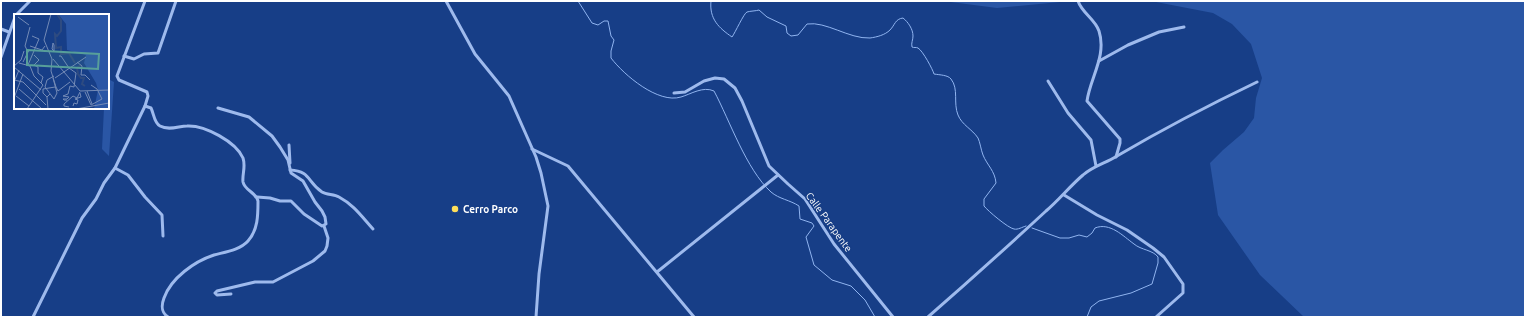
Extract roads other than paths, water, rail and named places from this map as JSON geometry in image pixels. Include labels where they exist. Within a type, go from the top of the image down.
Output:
[{"type":"street","points":[[18,14],[30,1]]},
{"type":"street","points":[[33,317],[82,218],[96,199],[104,183],[115,168],[145,106],[148,96],[147,92],[117,78],[145,1]]},
{"type":"street","points":[[124,56],[134,59],[144,54],[158,53],[176,1]]},
{"type":"street","points":[[446,1],[476,54],[509,96],[541,173],[548,206],[539,274],[536,317]]},
{"type":"street","points":[[1078,1],[1080,7],[1100,32],[1101,47],[1099,61],[1087,101],[1120,139],[1116,157]]},
{"type":"street","points":[[1,57],[14,21]]},
{"type":"street","points":[[1099,61],[1158,32],[1184,27]]},
{"type":"street","points":[[1,29],[9,32]]},
{"type":"street","name":"Calle Parapente","points":[[674,92],[685,92],[704,81],[715,78],[724,80],[731,84],[739,93],[769,166],[805,199],[834,244],[893,317]]},
{"type":"street","points":[[1048,81],[1068,113],[1091,140],[1096,166]]},
{"type":"street","points":[[928,317],[1064,195],[1083,175],[1096,166],[1107,163],[1203,107],[1257,82]]},
{"type":"street","points":[[145,106],[150,108],[157,124],[161,127],[169,128],[194,126],[218,135],[233,144],[241,154],[244,162],[244,184],[246,188],[257,197],[270,198],[280,201],[291,201],[304,214],[324,226]]},
{"type":"street","points":[[218,108],[249,117],[275,139],[290,164]]},
{"type":"street","points":[[232,294],[217,295],[215,293],[216,291],[255,282],[273,282],[313,262],[327,246],[328,238],[324,226],[326,222],[322,210],[315,202],[303,181],[292,175],[290,170],[289,145]]},
{"type":"street","points":[[532,149],[568,166],[694,317]]},
{"type":"street","points":[[115,168],[128,175],[145,197],[162,215],[163,236]]},
{"type":"street","points":[[290,170],[304,172],[321,191],[337,196],[350,203],[373,229]]},
{"type":"street","points":[[657,272],[778,175]]},
{"type":"street","points":[[1064,195],[1097,215],[1127,230],[1153,248],[1164,258],[1183,284],[1184,290],[1183,293],[1156,317]]},
{"type":"street","points":[[168,317],[163,313],[163,302],[172,284],[182,274],[199,261],[243,246],[252,235],[256,226],[258,210],[257,197]]},
{"type":"waterway","points":[[578,1],[592,23],[598,25],[604,21],[608,21],[611,36],[614,40],[611,58],[624,72],[642,86],[652,92],[672,98],[681,97],[706,89],[714,91],[746,158],[762,182],[774,194],[799,206],[800,219],[812,223],[814,226],[806,237],[814,265],[832,280],[851,286],[865,300],[875,317]]},
{"type":"waterway","points":[[711,1],[713,18],[719,26],[732,37],[746,13],[759,10],[767,17],[786,26],[787,33],[791,36],[798,35],[807,24],[814,24],[830,27],[862,38],[873,38],[886,33],[897,21],[903,18],[912,31],[912,47],[920,50],[928,61],[934,74],[944,75],[951,79],[955,87],[958,115],[962,122],[978,138],[983,155],[994,175],[996,183],[984,199],[984,206],[998,219],[1011,228],[1017,229],[1026,226]]},
{"type":"waterway","points":[[1032,228],[1060,238],[1069,238],[1079,235],[1087,237],[1095,228],[1111,228],[1137,246],[1153,253],[1158,257],[1158,263],[1152,284],[1131,293],[1099,301],[1091,307],[1087,317]]},
{"type":"place","name":"Cerro Parco","points":[[455,209]]}]
